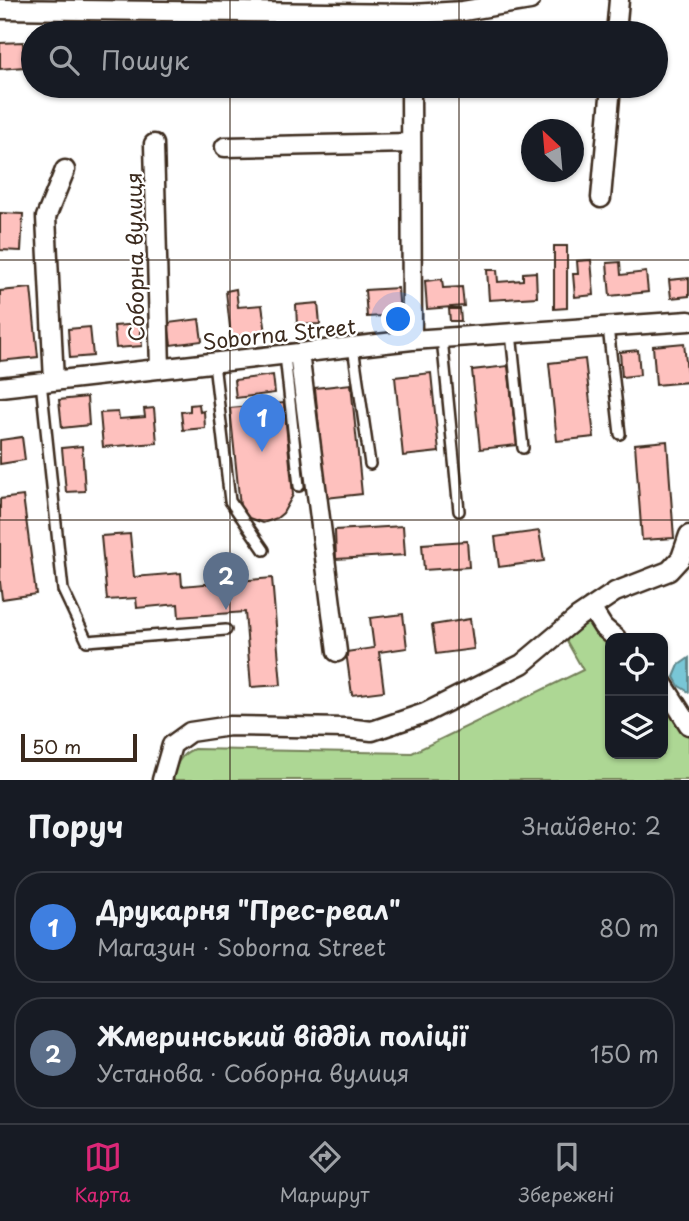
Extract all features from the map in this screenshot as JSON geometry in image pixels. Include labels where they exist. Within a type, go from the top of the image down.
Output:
[{"type":"street","points":[[0,9],[463,11],[530,0]]},
{"type":"street","points":[[617,21],[619,0]]},
{"type":"street","points":[[411,98],[412,340]]},
{"type":"street","points":[[601,198],[610,98]]},
{"type":"street","points":[[226,147],[410,143]]},
{"type":"street","name":"Соборна вулиця","points":[[154,144],[160,369]]},
{"type":"street","points":[[48,381],[47,217],[65,170]]},
{"type":"street","name":"Soborna Street","points":[[0,387],[412,340],[689,321]]},
{"type":"street","points":[[292,354],[337,652]]},
{"type":"street","points":[[162,780],[172,745],[190,732],[230,726],[372,731],[425,713],[522,664],[615,592],[669,571],[681,558],[689,535]]},
{"type":"street","points":[[591,608],[610,633]]},
{"type":"street","points":[[668,692],[689,725]]},
{"type":"lane","points":[[608,327],[620,434]]},
{"type":"lane","points":[[511,333],[523,448]]},
{"type":"lane","points":[[442,338],[459,511]]},
{"type":"lane","points":[[353,347],[369,464]]},
{"type":"lane","points":[[292,354],[299,486]]},
{"type":"lane","points":[[215,363],[230,501],[264,550]]},
{"type":"lane","points":[[48,381],[63,590],[87,641],[226,630]]},
{"type":"green space","points":[[591,608],[607,633],[605,759],[668,759],[668,692],[689,725],[689,780],[172,780],[182,757],[194,749],[412,753],[583,670],[561,631]]},
{"type":"water","points":[[689,658],[689,692],[679,686],[674,677],[679,665]]},
{"type":"building","points":[[21,42],[21,67],[0,69],[0,43]]},
{"type":"building","points":[[0,213],[23,214],[21,251],[0,250]]},
{"type":"building","points":[[554,246],[567,246],[567,308],[554,309]]},
{"type":"building","points":[[591,260],[594,295],[575,297],[573,274],[578,274],[577,261]]},
{"type":"building","points":[[620,262],[621,275],[646,272],[648,292],[610,296],[607,263]]},
{"type":"building","points":[[487,270],[497,270],[498,282],[523,280],[523,273],[536,272],[537,297],[489,300]]},
{"type":"building","points":[[689,278],[689,296],[671,298],[669,280]]},
{"type":"building","points":[[442,279],[443,288],[462,287],[464,306],[427,309],[425,281]]},
{"type":"building","points":[[31,288],[38,357],[0,361],[0,291]]},
{"type":"building","points":[[398,288],[400,315],[367,317],[365,290]]},
{"type":"building","points":[[236,289],[238,307],[262,305],[266,333],[231,337],[226,291]]},
{"type":"building","points":[[318,303],[320,324],[297,325],[296,305]]},
{"type":"building","points":[[449,309],[460,309],[461,321],[450,321]]},
{"type":"building","points":[[199,319],[202,341],[171,345],[168,323]]},
{"type":"building","points":[[140,324],[142,346],[116,348],[114,326]]},
{"type":"building","points":[[90,327],[93,356],[70,358],[68,329]]},
{"type":"building","points":[[684,343],[688,382],[656,385],[653,346]]},
{"type":"building","points":[[638,350],[640,375],[622,377],[620,352]]},
{"type":"building","points":[[585,359],[594,437],[557,441],[549,363]]},
{"type":"building","points":[[508,366],[517,445],[480,449],[472,370]]},
{"type":"building","points":[[431,373],[439,452],[403,456],[395,377]]},
{"type":"building","points":[[273,375],[275,393],[236,398],[234,380]]},
{"type":"building","points":[[351,384],[362,494],[326,498],[315,388]]},
{"type":"building","points":[[87,397],[89,425],[62,428],[59,400]]},
{"type":"building","points":[[284,403],[293,495],[283,513],[263,523],[249,518],[240,506],[230,408]]},
{"type":"building","points":[[199,404],[200,412],[204,411],[205,428],[183,430],[181,412],[190,411],[190,405]]},
{"type":"building","points":[[154,408],[157,443],[103,447],[100,413],[118,412],[119,419],[145,417],[144,409]]},
{"type":"building","points":[[22,437],[25,460],[0,464],[0,440]]},
{"type":"building","points":[[667,441],[674,538],[642,540],[635,444]]},
{"type":"building","points":[[82,446],[85,491],[66,492],[62,448]]},
{"type":"building","points":[[23,496],[36,594],[2,599],[0,499]]},
{"type":"building","points":[[403,526],[405,555],[336,559],[335,530]]},
{"type":"building","points":[[539,531],[544,561],[499,567],[495,537]]},
{"type":"building","points":[[130,534],[134,577],[181,573],[182,586],[272,578],[281,685],[251,687],[245,612],[179,617],[178,604],[137,608],[136,598],[107,600],[101,536]]},
{"type":"building","points":[[467,541],[469,567],[424,570],[422,544]]},
{"type":"building","points":[[403,614],[407,648],[379,652],[384,691],[352,695],[346,652],[374,648],[370,618]]},
{"type":"building","points":[[470,619],[474,649],[436,654],[432,625]]},
{"type":"place","name":"Друкарня \"Прес-реал\"","points":[[262,452]]},
{"type":"place","name":"Жмеринський відділ поліції","points":[[226,610]]}]
